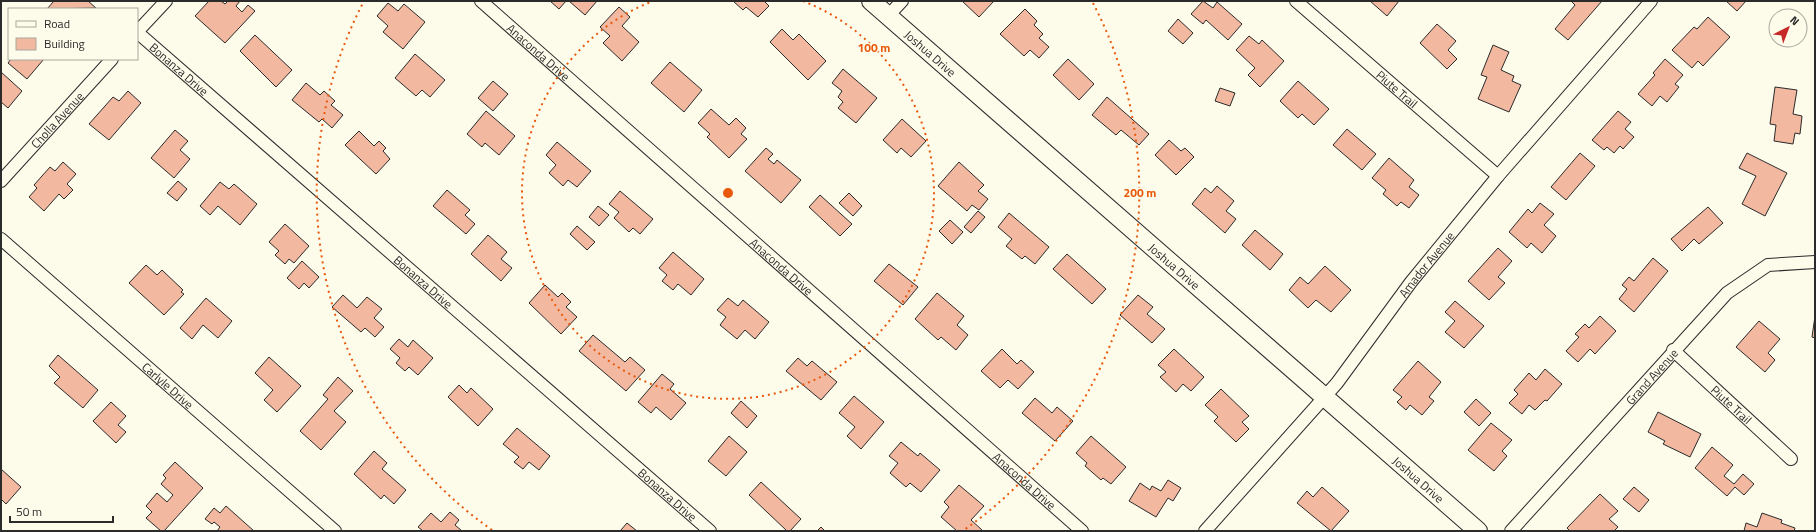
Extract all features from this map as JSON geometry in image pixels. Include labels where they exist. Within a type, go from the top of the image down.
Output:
[{"type":"street","points":[[138,31],[166,1]]},
{"type":"street","name":"Anaconda Drive","points":[[481,1],[1082,531]]},
{"type":"street","name":"Joshua Drive","points":[[871,1],[1478,531]]},
{"type":"street","points":[[888,16],[902,1]]},
{"type":"street","name":"Piute Trail","points":[[1296,1],[1498,176]]},
{"type":"street","name":"Amador Avenue","points":[[1205,531],[1325,397],[1411,282],[1498,176],[1651,1]]},
{"type":"street","name":"Bonanza Drive","points":[[138,33],[710,531]]},
{"type":"street","name":"Cholla Avenue","points":[[1,181],[111,60]]},
{"type":"street","name":"Carlyle Drive","points":[[1,239],[336,531]]},
{"type":"street","name":"Grand Avenue","points":[[1511,531],[1673,350],[1727,293],[1768,265],[1815,262]]},
{"type":"street","name":"Piute Trail","points":[[1673,350],[1791,459]]},
{"type":"building","points":[[54,1],[88,1],[96,8],[48,8]]},
{"type":"building","points":[[209,1],[221,1],[225,4],[228,1],[240,1],[236,6],[242,12],[248,5],[255,11],[225,43],[195,16]]},
{"type":"building","points":[[550,1],[566,1],[559,9]]},
{"type":"building","points":[[569,1],[597,1],[585,15]]},
{"type":"building","points":[[733,1],[764,1],[769,6],[758,17],[746,7],[743,10]]},
{"type":"building","points":[[962,1],[994,1],[979,17]]},
{"type":"building","points":[[1203,1],[1213,8],[1217,2],[1242,24],[1228,40],[1206,20],[1203,24],[1191,14]]},
{"type":"building","points":[[1370,1],[1399,1],[1387,16]]},
{"type":"building","points":[[1602,1],[1568,40],[1555,29],[1575,5],[1572,2]]},
{"type":"building","points":[[1726,1],[1746,1],[1737,11]]},
{"type":"building","points":[[388,3],[398,11],[404,4],[425,22],[403,49],[383,32],[388,26],[377,16]]},
{"type":"building","points":[[619,7],[630,17],[622,26],[639,42],[622,61],[603,43],[610,36],[600,27]]},
{"type":"building","points":[[1025,9],[1037,21],[1034,25],[1043,34],[1039,38],[1049,47],[1039,58],[1030,50],[1024,56],[1000,34]]},
{"type":"building","points":[[1708,17],[1730,37],[1703,66],[1698,61],[1692,68],[1672,50],[1694,27],[1697,29]]},
{"type":"building","points":[[1178,19],[1193,33],[1183,44],[1168,31]]},
{"type":"building","points":[[1437,24],[1456,41],[1448,50],[1457,59],[1447,69],[1420,43]]},
{"type":"building","points":[[782,29],[793,40],[799,34],[826,61],[808,80],[770,42]]},
{"type":"building","points":[[255,35],[292,70],[276,87],[240,51]]},
{"type":"building","points":[[1249,36],[1259,44],[1262,40],[1284,61],[1260,87],[1248,75],[1255,68],[1236,50]]},
{"type":"building","points":[[1493,45],[1509,52],[1501,70],[1514,76],[1512,81],[1521,85],[1509,112],[1478,99],[1487,77],[1481,75]]},
{"type":"building","points":[[415,54],[445,80],[430,97],[422,90],[416,96],[395,78]]},
{"type":"building","points":[[1068,59],[1094,84],[1079,100],[1053,75]]},
{"type":"building","points":[[1665,59],[1683,75],[1675,84],[1679,87],[1667,102],[1660,96],[1652,106],[1638,94],[1655,75],[1653,73]]},
{"type":"building","points":[[10,60],[43,60],[27,79],[8,63]]},
{"type":"building","points":[[670,62],[702,90],[684,112],[651,83]]},
{"type":"building","points":[[843,69],[877,98],[856,123],[838,108],[843,102],[838,97],[842,91],[832,83]]},
{"type":"building","points":[[1,72],[22,91],[8,108],[1,102]]},
{"type":"building","points":[[493,81],[508,94],[493,111],[478,98]]},
{"type":"building","points":[[1298,81],[1329,109],[1314,125],[1302,114],[1298,118],[1280,101]]},
{"type":"building","points":[[306,83],[320,95],[324,91],[335,101],[331,105],[343,115],[332,128],[322,119],[319,122],[292,100]]},
{"type":"building","points":[[1775,87],[1797,90],[1793,114],[1802,116],[1800,134],[1795,133],[1793,144],[1774,141],[1776,125],[1770,124]]},
{"type":"building","points":[[1220,88],[1235,93],[1230,106],[1215,101]]},
{"type":"building","points":[[128,91],[141,103],[109,140],[89,124],[113,97],[119,101]]},
{"type":"building","points":[[1107,97],[1149,134],[1139,145],[1121,130],[1116,135],[1092,115]]},
{"type":"building","points":[[711,109],[729,125],[736,118],[746,128],[741,134],[747,139],[729,158],[707,137],[710,134],[698,123]]},
{"type":"building","points":[[486,111],[515,136],[499,155],[485,143],[482,147],[467,134]]},
{"type":"building","points":[[1618,111],[1631,122],[1625,129],[1634,137],[1623,149],[1620,146],[1614,153],[1607,147],[1604,150],[1592,140]]},
{"type":"building","points":[[902,119],[926,141],[911,157],[901,148],[897,153],[883,140]]},
{"type":"building","points":[[1347,129],[1376,154],[1362,170],[1333,145]]},
{"type":"building","points":[[175,130],[188,141],[180,150],[190,159],[174,178],[151,158]]},
{"type":"building","points":[[359,131],[374,146],[379,141],[386,148],[383,151],[390,159],[376,174],[345,145]]},
{"type":"building","points":[[1169,140],[1181,151],[1185,148],[1194,157],[1176,175],[1155,155]]},
{"type":"building","points":[[557,142],[591,171],[577,187],[568,180],[563,186],[549,173],[556,165],[546,155]]},
{"type":"building","points":[[766,148],[773,154],[768,159],[774,164],[777,160],[801,180],[781,203],[745,171]]},
{"type":"building","points":[[1580,153],[1595,166],[1566,200],[1551,187]]},
{"type":"building","points":[[1747,153],[1787,173],[1765,216],[1742,204],[1756,176],[1739,168]]},
{"type":"building","points":[[1389,158],[1414,180],[1409,187],[1419,195],[1409,208],[1401,202],[1397,206],[1383,194],[1386,190],[1372,178]]},
{"type":"building","points":[[63,162],[76,174],[67,184],[73,190],[64,199],[59,194],[44,211],[29,197],[37,188],[34,185],[50,167],[55,171]]},
{"type":"building","points":[[959,162],[984,185],[978,191],[988,199],[979,210],[972,205],[967,211],[938,186]]},
{"type":"building","points":[[178,181],[187,189],[177,201],[167,193]]},
{"type":"building","points":[[220,182],[229,189],[234,184],[257,204],[240,225],[218,206],[210,215],[200,206]]},
{"type":"building","points":[[1217,186],[1234,201],[1226,211],[1236,219],[1225,233],[1192,204],[1205,188],[1211,193]]},
{"type":"building","points":[[447,190],[470,210],[465,215],[475,224],[466,234],[433,206]]},
{"type":"building","points":[[620,191],[653,219],[640,234],[633,228],[629,232],[614,218],[619,212],[609,204]]},
{"type":"building","points":[[849,193],[862,206],[853,216],[839,203]]},
{"type":"building","points":[[820,195],[852,224],[840,236],[809,207]]},
{"type":"building","points":[[1540,203],[1554,214],[1544,225],[1556,236],[1542,253],[1531,243],[1527,248],[1509,232],[1528,209],[1532,213]]},
{"type":"building","points":[[598,206],[609,215],[599,226],[589,217]]},
{"type":"building","points":[[1708,207],[1723,223],[1699,244],[1694,239],[1682,251],[1671,239]]},
{"type":"building","points":[[978,211],[985,217],[971,233],[964,227]]},
{"type":"building","points":[[1009,213],[1049,247],[1035,264],[1025,256],[1022,259],[1006,246],[1012,239],[998,227]]},
{"type":"building","points":[[950,220],[963,232],[952,244],[939,231]]},
{"type":"building","points":[[285,224],[309,246],[294,263],[289,259],[285,264],[275,255],[279,251],[269,242]]},
{"type":"building","points":[[577,226],[595,242],[587,250],[570,234]]},
{"type":"building","points":[[1255,230],[1283,254],[1270,270],[1242,245]]},
{"type":"building","points":[[488,235],[507,252],[501,259],[512,268],[501,281],[471,254]]},
{"type":"building","points":[[1498,248],[1512,261],[1498,277],[1505,283],[1489,300],[1468,281]]},
{"type":"building","points":[[673,252],[704,279],[691,295],[678,284],[673,290],[662,281],[667,275],[659,268]]},
{"type":"building","points":[[1067,254],[1106,289],[1092,304],[1053,269]]},
{"type":"building","points":[[1653,258],[1668,271],[1634,312],[1619,299],[1627,289],[1622,285],[1629,277],[1634,281]]},
{"type":"building","points":[[302,261],[319,277],[309,288],[304,283],[299,289],[287,278]]},
{"type":"building","points":[[889,264],[918,287],[903,305],[874,281]]},
{"type":"building","points":[[146,265],[157,275],[162,270],[183,290],[181,292],[184,294],[164,315],[129,283]]},
{"type":"building","points":[[1325,266],[1351,290],[1331,312],[1316,300],[1308,308],[1289,290],[1300,277],[1308,284]]},
{"type":"building","points":[[545,285],[558,297],[562,293],[571,302],[566,307],[577,317],[561,334],[529,303]]},
{"type":"building","points":[[937,293],[964,316],[957,325],[968,335],[956,350],[941,337],[938,340],[915,319]]},
{"type":"building","points":[[343,295],[357,308],[367,297],[382,309],[374,318],[384,327],[375,337],[365,328],[361,332],[332,307]]},
{"type":"building","points":[[1138,295],[1153,307],[1147,314],[1165,329],[1152,343],[1120,315]]},
{"type":"building","points":[[206,298],[232,321],[218,338],[203,325],[192,339],[180,328]]},
{"type":"building","points":[[728,298],[738,306],[743,300],[769,322],[755,339],[745,330],[737,339],[720,325],[726,317],[717,310]]},
{"type":"building","points":[[1455,301],[1484,326],[1464,348],[1445,332],[1455,321],[1445,312]]},
{"type":"building","points":[[1600,316],[1616,331],[1595,354],[1590,349],[1578,362],[1566,351],[1579,337],[1575,334],[1585,324],[1589,328]]},
{"type":"building","points":[[1815,316],[1815,338],[1812,337]]},
{"type":"building","points":[[1759,321],[1780,339],[1768,353],[1775,360],[1765,372],[1736,347]]},
{"type":"building","points":[[593,335],[625,362],[630,357],[645,370],[626,391],[579,351]]},
{"type":"building","points":[[399,339],[408,347],[413,340],[433,358],[418,375],[409,367],[405,371],[396,363],[400,358],[390,349]]},
{"type":"building","points":[[1002,349],[1017,364],[1021,360],[1034,372],[1018,389],[1008,380],[1000,388],[981,371]]},
{"type":"building","points":[[1174,349],[1204,377],[1191,391],[1183,384],[1176,392],[1160,377],[1166,372],[1158,365]]},
{"type":"building","points":[[58,355],[98,390],[83,408],[54,383],[60,377],[49,366]]},
{"type":"building","points":[[269,357],[301,386],[277,412],[264,400],[273,390],[255,373]]},
{"type":"building","points":[[798,358],[807,366],[812,361],[837,382],[821,400],[786,371]]},
{"type":"building","points":[[1418,361],[1441,382],[1429,397],[1434,401],[1422,415],[1410,405],[1406,410],[1397,402],[1402,397],[1393,390]]},
{"type":"building","points":[[1545,369],[1562,384],[1547,401],[1545,400],[1535,410],[1529,405],[1522,414],[1509,403],[1518,394],[1514,390],[1529,373],[1536,380]]},
{"type":"building","points":[[662,374],[674,384],[670,389],[686,403],[671,420],[656,407],[651,413],[638,402]]},
{"type":"building","points":[[338,377],[353,391],[334,411],[346,422],[321,450],[300,431],[328,399],[323,395]]},
{"type":"building","points":[[459,385],[467,393],[471,388],[493,409],[478,426],[448,397]]},
{"type":"building","points":[[1221,389],[1249,416],[1242,422],[1249,429],[1236,442],[1214,421],[1218,417],[1205,405]]},
{"type":"building","points":[[854,396],[884,422],[861,449],[847,436],[855,427],[839,413]]},
{"type":"building","points":[[1035,398],[1052,413],[1057,407],[1073,421],[1055,441],[1022,413]]},
{"type":"building","points":[[1476,399],[1491,413],[1479,426],[1464,412]]},
{"type":"building","points":[[741,401],[757,416],[747,428],[731,413]]},
{"type":"building","points":[[111,402],[126,416],[118,425],[126,432],[116,443],[93,421]]},
{"type":"building","points":[[1658,412],[1701,434],[1690,457],[1663,444],[1665,441],[1648,432]]},
{"type":"building","points":[[1491,423],[1512,440],[1502,451],[1507,456],[1494,471],[1468,450]]},
{"type":"building","points":[[517,428],[550,456],[539,470],[529,462],[523,469],[514,462],[519,457],[503,444]]},
{"type":"building","points":[[729,436],[747,452],[726,476],[708,461]]},
{"type":"building","points":[[1091,436],[1126,467],[1111,484],[1103,478],[1101,480],[1085,466],[1087,463],[1076,453]]},
{"type":"building","points":[[901,442],[918,456],[920,453],[940,470],[921,492],[910,483],[906,487],[890,473],[898,463],[889,456]]},
{"type":"building","points":[[1712,447],[1733,465],[1724,476],[1734,484],[1743,474],[1754,484],[1744,495],[1735,487],[1727,496],[1695,468]]},
{"type":"building","points":[[374,451],[387,463],[382,469],[406,490],[394,504],[384,495],[381,499],[354,474]]},
{"type":"building","points":[[175,462],[203,488],[164,531],[161,531],[146,518],[152,512],[146,506],[157,493],[167,502],[173,495],[161,484],[166,478],[163,475]]},
{"type":"building","points":[[1,469],[21,487],[6,504],[1,499]]},
{"type":"building","points":[[1168,480],[1181,488],[1173,501],[1168,498],[1156,517],[1129,501],[1140,483],[1150,490],[1152,486],[1161,491]]},
{"type":"building","points":[[761,482],[801,519],[790,531],[787,531],[749,495]]},
{"type":"building","points":[[959,485],[984,506],[971,520],[982,530],[981,531],[957,531],[941,517],[949,507],[944,502]]},
{"type":"building","points":[[1322,487],[1349,511],[1331,531],[1297,503],[1307,491],[1313,497]]},
{"type":"building","points":[[1634,487],[1649,500],[1639,512],[1623,499]]},
{"type":"building","points":[[1600,494],[1618,511],[1609,519],[1618,527],[1614,531],[1570,531],[1567,528]]},
{"type":"building","points":[[226,506],[254,531],[217,531],[220,527],[214,522],[212,524],[205,519],[214,508],[220,513]]},
{"type":"building","points":[[450,512],[459,520],[455,525],[462,531],[423,531],[418,527],[431,513],[441,522]]},
{"type":"building","points":[[1762,513],[1782,520],[1781,523],[1795,528],[1794,531],[1744,531],[1746,523],[1757,527]]},
{"type":"building","points":[[627,523],[637,531],[620,531]]},
{"type":"building","points":[[821,527],[825,531],[817,531]]}]
